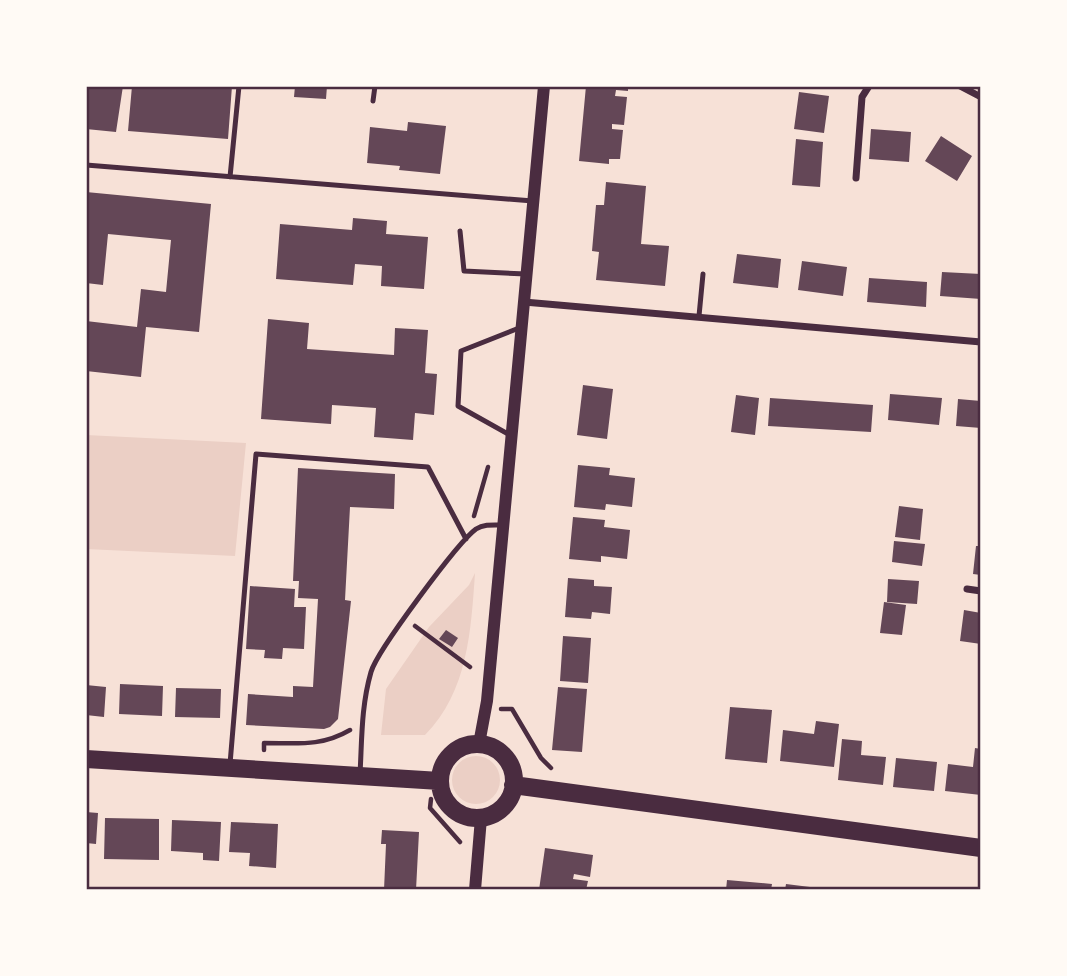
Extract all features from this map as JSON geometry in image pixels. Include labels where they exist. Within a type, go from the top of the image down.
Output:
[{"type":"main road","points":[[479,744],[501,753],[513,773],[510,797],[503,807],[493,815],[481,818],[456,812],[447,803],[437,780],[448,757],[467,745],[479,744]]},
{"type":"main road","points":[[86,759],[437,780]]},
{"type":"main road","points":[[513,785],[981,848]]},
{"type":"street","points":[[479,744],[486,708],[544,86]]},
{"type":"street","points":[[856,177],[862,97],[869,86]]},
{"type":"street","points":[[960,86],[981,97]]},
{"type":"street","points":[[524,302],[981,342]]},
{"type":"street","points":[[967,589],[981,591]]},
{"type":"street","points":[[475,890],[481,818]]},
{"type":"lane","points":[[230,177],[239,86]]},
{"type":"lane","points":[[373,101],[375,86]]},
{"type":"lane","points":[[86,166],[533,201]]},
{"type":"lane","points":[[460,231],[464,271],[526,274]]},
{"type":"lane","points":[[699,316],[703,274]]},
{"type":"lane","points":[[510,435],[458,407],[461,351],[522,327]]},
{"type":"lane","points":[[230,767],[256,454],[428,467],[466,539]]},
{"type":"lane","points":[[360,776],[361,715],[371,669],[404,618],[466,539],[484,525],[502,525]]},
{"type":"path","points":[[404,618],[470,667]]},
{"type":"path","points":[[486,708],[512,709],[541,758],[578,794]]},
{"type":"path","points":[[264,743],[320,743],[333,740],[352,729]]},
{"type":"path","points":[[437,780],[430,808],[462,846]]},
{"type":"shaded area","points":[[86,435],[246,443],[235,556],[86,549]]},
{"type":"shaded area","points":[[475,573],[465,659],[450,700],[425,735],[381,735],[386,689],[429,627],[469,585]]},
{"type":"shaded area","points":[[476,756],[493,763],[500,780],[493,797],[476,804],[459,797],[452,780],[459,763]]},
{"type":"building","points":[[86,86],[123,86],[116,132],[86,129]]},
{"type":"building","points":[[132,86],[232,86],[228,139],[128,131]]},
{"type":"building","points":[[295,86],[327,86],[326,99],[294,97]]},
{"type":"building","points":[[586,86],[628,86],[628,91],[616,90],[615,96],[627,97],[624,125],[612,124],[612,129],[623,130],[620,159],[609,159],[609,164],[579,161]]},
{"type":"building","points":[[799,92],[829,96],[824,133],[794,129]]},
{"type":"building","points":[[408,122],[446,126],[440,174],[399,170],[400,166],[367,163],[370,127],[407,131]]},
{"type":"building","points":[[871,129],[911,132],[909,162],[869,159]]},
{"type":"building","points":[[941,136],[972,156],[957,181],[925,161]]},
{"type":"building","points":[[796,139],[823,142],[820,187],[792,185]]},
{"type":"building","points":[[606,182],[646,186],[641,244],[669,246],[665,286],[596,280],[599,252],[592,251],[596,205],[604,205]]},
{"type":"building","points":[[86,192],[211,204],[199,332],[146,327],[141,377],[86,371],[86,321],[137,327],[141,289],[166,292],[171,240],[108,234],[103,285],[86,283]]},
{"type":"building","points":[[353,218],[387,221],[386,234],[428,237],[424,289],[381,286],[382,266],[355,264],[353,285],[276,279],[280,224],[352,230]]},
{"type":"building","points":[[737,254],[781,259],[778,288],[733,283]]},
{"type":"building","points":[[802,261],[847,267],[843,296],[798,290]]},
{"type":"building","points":[[942,272],[981,274],[981,299],[940,296]]},
{"type":"building","points":[[869,278],[927,282],[926,307],[867,302]]},
{"type":"building","points":[[268,319],[309,323],[307,349],[394,355],[395,328],[428,330],[425,373],[437,374],[434,415],[415,413],[413,440],[374,437],[376,408],[332,405],[331,424],[261,419]]},
{"type":"building","points":[[583,385],[613,389],[607,439],[577,435]]},
{"type":"building","points":[[890,394],[942,398],[939,425],[888,420]]},
{"type":"building","points":[[736,395],[759,398],[755,435],[731,432]]},
{"type":"building","points":[[770,398],[873,405],[871,432],[768,426]]},
{"type":"building","points":[[958,399],[981,401],[981,428],[956,426]]},
{"type":"building","points":[[578,465],[610,468],[609,475],[635,478],[632,507],[606,504],[605,510],[574,507]]},
{"type":"building","points":[[298,468],[395,474],[394,509],[350,507],[345,600],[351,601],[338,719],[324,729],[246,725],[248,694],[293,697],[293,686],[313,687],[318,599],[298,598],[299,581],[293,581]]},
{"type":"building","points":[[899,506],[923,509],[920,540],[895,537]]},
{"type":"building","points":[[573,517],[605,520],[604,527],[630,530],[627,559],[601,556],[601,562],[569,559]]},
{"type":"building","points":[[894,541],[925,544],[922,566],[892,562]]},
{"type":"building","points":[[976,546],[981,546],[981,575],[973,574]]},
{"type":"building","points":[[568,578],[594,580],[594,586],[612,587],[610,614],[592,612],[591,619],[565,617]]},
{"type":"building","points":[[888,579],[919,581],[917,604],[887,602]]},
{"type":"building","points":[[250,586],[295,589],[294,607],[306,607],[304,649],[283,648],[282,659],[264,658],[265,650],[246,649]]},
{"type":"building","points":[[884,602],[906,605],[902,635],[880,633]]},
{"type":"building","points":[[964,610],[981,613],[981,644],[960,641]]},
{"type":"building","points":[[446,630],[458,638],[452,647],[439,639]]},
{"type":"building","points":[[563,636],[591,638],[588,683],[560,681]]},
{"type":"building","points":[[120,684],[163,686],[162,716],[119,714]]},
{"type":"building","points":[[86,685],[106,687],[104,717],[86,715]]},
{"type":"building","points":[[558,687],[587,689],[582,752],[552,750]]},
{"type":"building","points":[[176,688],[221,689],[220,718],[175,717]]},
{"type":"building","points":[[730,707],[772,710],[767,763],[725,759]]},
{"type":"building","points":[[816,721],[839,724],[834,767],[780,761],[783,730],[814,734]]},
{"type":"building","points":[[842,739],[862,741],[861,755],[886,757],[883,785],[838,780]]},
{"type":"building","points":[[975,748],[981,749],[981,795],[945,791],[948,764],[973,767]]},
{"type":"building","points":[[896,758],[937,762],[934,791],[893,787]]},
{"type":"building","points":[[86,812],[98,813],[96,844],[86,843]]},
{"type":"building","points":[[105,818],[159,819],[159,860],[104,859]]},
{"type":"building","points":[[172,820],[221,822],[219,861],[203,860],[203,853],[171,851]]},
{"type":"building","points":[[231,822],[278,824],[276,868],[249,866],[250,853],[229,852]]},
{"type":"building","points":[[382,830],[419,832],[416,890],[384,890],[386,844],[381,844]]},
{"type":"building","points":[[545,848],[593,855],[590,877],[574,874],[573,879],[588,881],[586,890],[539,890]]},
{"type":"building","points":[[727,880],[772,884],[771,890],[726,890]]},
{"type":"building","points":[[786,884],[826,889],[826,890],[785,890]]}]
